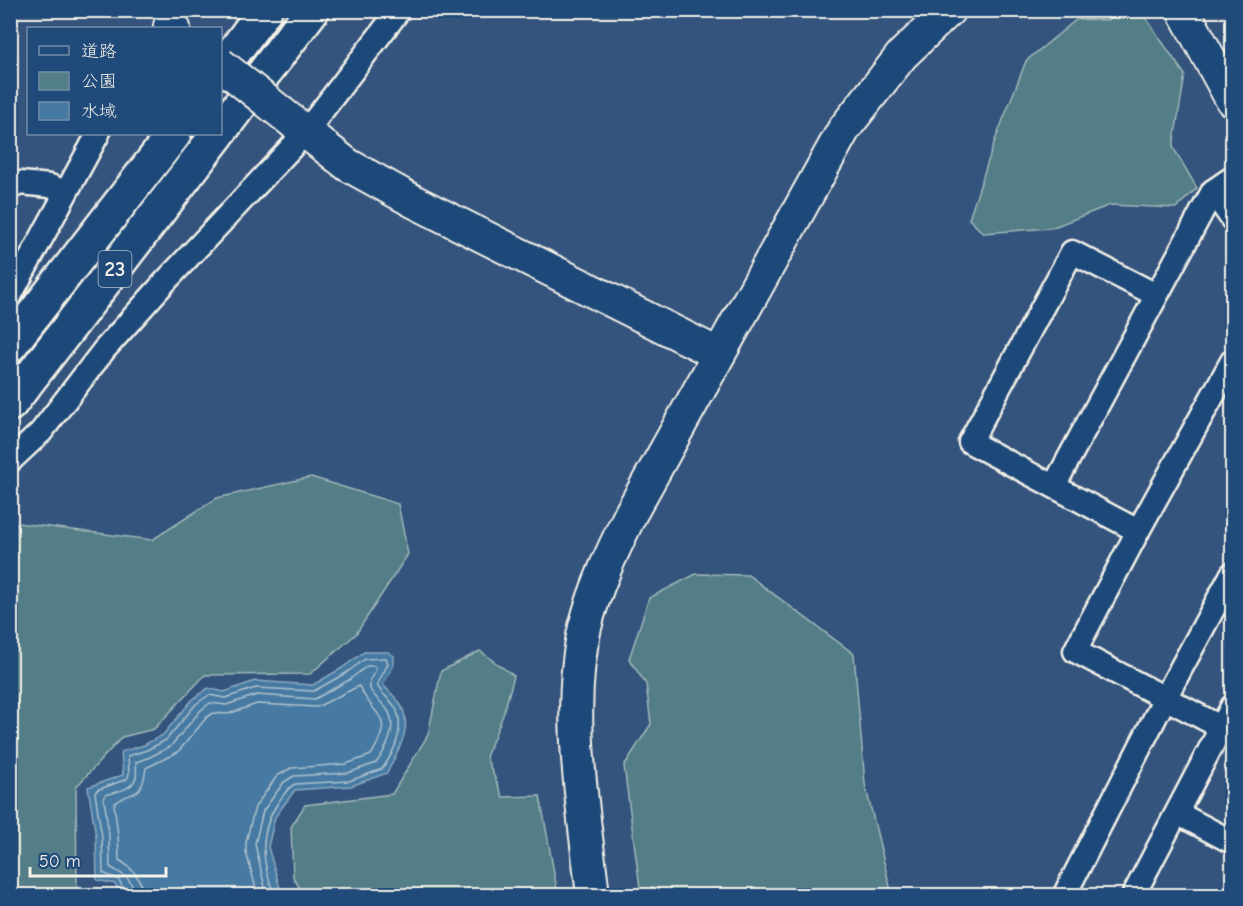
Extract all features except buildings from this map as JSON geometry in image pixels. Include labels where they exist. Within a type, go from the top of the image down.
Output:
[{"type":"highway","points":[[222,68],[265,10]]},
{"type":"highway","name":"23","points":[[222,128],[312,10]]},
{"type":"highway","name":"23","points":[[10,345],[173,135]]},
{"type":"highway","name":"23","points":[[10,404],[217,135]]},
{"type":"street","points":[[10,461],[40,432],[104,350],[399,10]]},
{"type":"street","points":[[593,896],[576,728],[580,663],[585,628],[612,553],[631,513],[718,354],[844,129],[902,55],[950,10]]},
{"type":"street","points":[[1183,10],[1233,100]]},
{"type":"street","points":[[222,66],[348,165],[414,202],[718,354]]},
{"type":"street","points":[[10,296],[97,135]]},
{"type":"street","points":[[1054,486],[1213,191],[1233,178]]},
{"type":"street","points":[[10,188],[20,183],[50,186],[65,192]]},
{"type":"street","points":[[1213,191],[1233,219]]},
{"type":"street","points":[[1138,531],[970,442],[1072,252],[1156,295]]},
{"type":"street","points":[[1227,730],[1076,651],[1138,531],[1233,362]]},
{"type":"street","points":[[1064,896],[1165,698],[1233,574]]},
{"type":"street","points":[[1133,896],[1177,813],[1227,730],[1233,707]]},
{"type":"street","points":[[1177,813],[1233,842]]},
{"type":"green space","points":[[1112,11],[1141,11],[1185,75],[1173,147],[1197,188],[1176,208],[1110,205],[1051,228],[983,233],[969,219],[994,143],[1026,61],[1077,19],[1109,20]]},
{"type":"green space","points":[[311,477],[398,504],[408,554],[356,634],[310,674],[205,675],[154,729],[122,737],[76,787],[77,895],[11,895],[11,531],[18,523],[152,540],[217,498]]},
{"type":"green space","points":[[696,574],[748,575],[854,654],[865,784],[892,895],[641,895],[624,766],[651,724],[646,684],[629,659],[649,598]]},
{"type":"green space","points":[[480,651],[514,676],[503,715],[486,757],[503,797],[540,796],[558,895],[304,895],[293,877],[291,827],[305,805],[392,794],[428,735],[441,671]]},
{"type":"water","points":[[364,652],[388,652],[394,656],[394,665],[383,685],[404,711],[403,738],[387,773],[351,786],[295,790],[275,817],[268,847],[282,895],[122,895],[115,884],[97,880],[96,837],[88,787],[123,775],[121,752],[144,745],[163,735],[192,700],[208,688],[224,692],[255,681],[313,685]]}]
